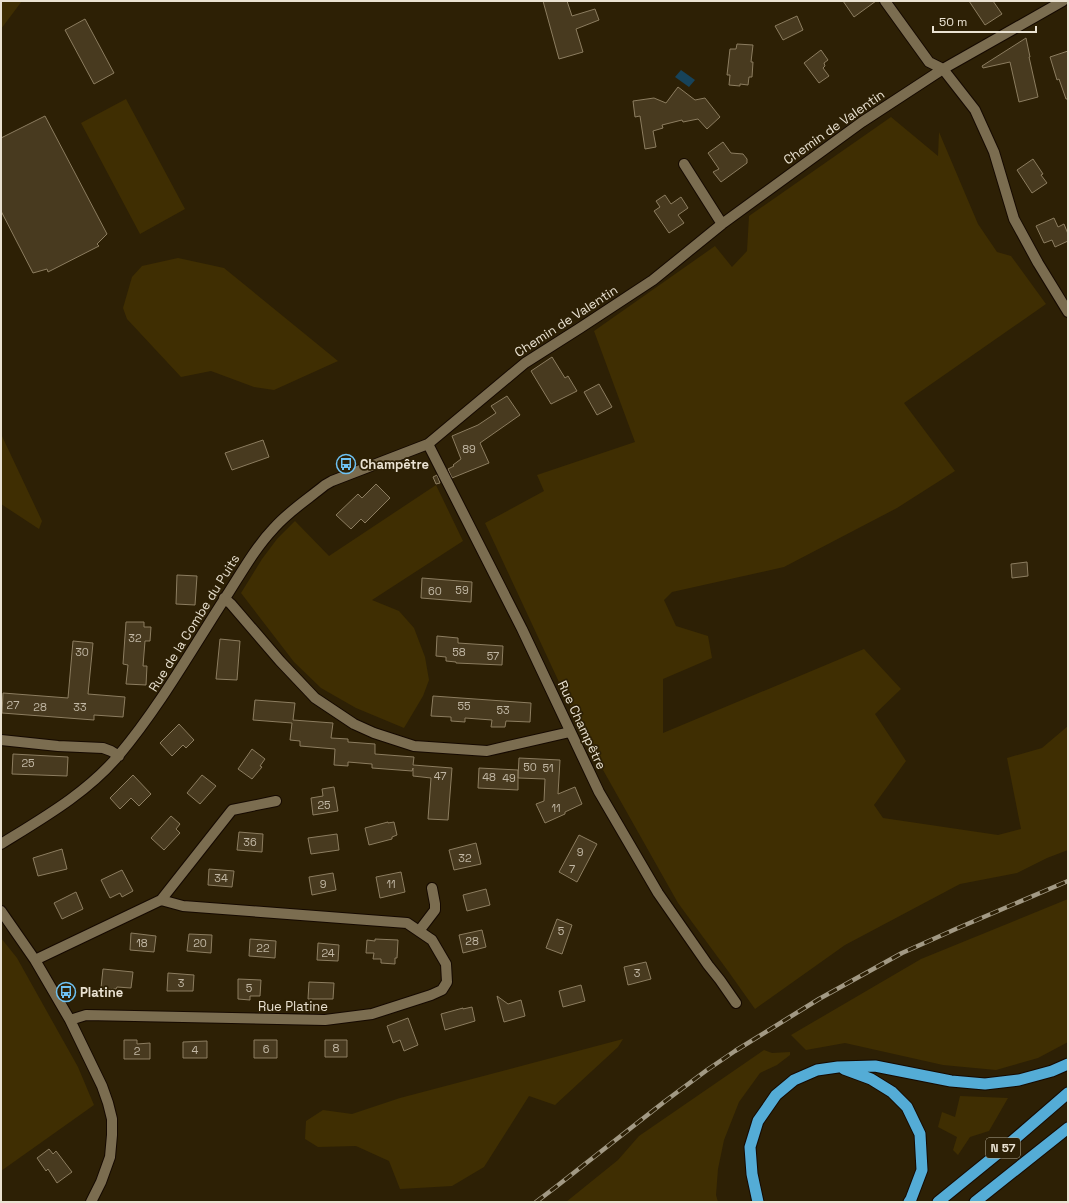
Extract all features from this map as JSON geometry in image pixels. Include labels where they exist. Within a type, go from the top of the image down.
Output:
[{"type":"highway","points":[[758,1202],[752,1174],[750,1147],[758,1121],[776,1095],[794,1080],[816,1070],[838,1067],[875,1066],[951,1081],[985,1084],[1019,1080],[1052,1071],[1068,1064]]},
{"type":"highway","points":[[838,1067],[871,1079],[892,1092],[907,1107],[920,1134],[922,1170],[909,1202]]},
{"type":"highway","name":"N 57","points":[[938,1202],[1002,1150],[1068,1093]]},
{"type":"highway","name":"N 57","points":[[976,1202],[1068,1128]]},
{"type":"street","points":[[885,1],[929,62],[943,69],[975,110],[994,152],[1014,219],[1038,263],[1068,312]]},
{"type":"street","name":"Chemin de Valentin","points":[[428,444],[526,363],[653,280],[722,224],[862,122],[943,69],[1063,1]]},
{"type":"street","points":[[684,164],[722,224]]},
{"type":"street","name":"Rue de la Combe du Puits","points":[[1,844],[46,816],[85,789],[119,756],[141,728],[164,694],[253,554],[282,519],[325,485],[428,444]]},
{"type":"street","name":"Rue Champêtre","points":[[428,444],[522,629],[599,792],[658,893],[708,966],[736,1003]]},
{"type":"street","points":[[224,598],[315,698],[354,724],[374,733],[414,746],[487,751],[570,732]]},
{"type":"street","points":[[1,740],[58,746],[103,748],[119,756]]},
{"type":"street","points":[[35,960],[161,900],[232,810],[276,801]]},
{"type":"street","points":[[418,931],[435,910],[436,904],[432,888]]},
{"type":"street","name":"Rue Platine","points":[[70,1020],[86,1015],[325,1020],[372,1014],[431,995],[442,990],[447,982],[446,964],[432,940],[407,923],[182,906],[161,900]]},
{"type":"street","points":[[1,911],[35,960],[70,1020],[102,1086],[108,1103],[112,1119],[110,1157],[101,1182],[91,1202]]},
{"type":"shaded area","points":[[1,1],[22,1],[1,29]]},
{"type":"shaded area","points":[[126,99],[185,209],[140,234],[81,123]]},
{"type":"shaded area","points":[[891,117],[938,156],[939,132],[978,224],[997,252],[1011,256],[1046,304],[904,403],[955,471],[897,508],[784,567],[672,592],[664,600],[676,626],[708,636],[712,658],[663,679],[663,733],[864,649],[901,689],[875,714],[906,761],[874,805],[883,818],[998,835],[1021,829],[1007,758],[1042,748],[1068,726],[1068,850],[1047,858],[1017,873],[960,884],[845,945],[755,1009],[678,903],[585,738],[485,523],[544,491],[537,475],[635,442],[594,331],[715,246],[732,267],[747,251],[749,216]]},
{"type":"shaded area","points":[[178,258],[224,268],[338,361],[274,390],[254,387],[211,371],[181,377],[127,319],[123,308],[132,277],[142,266]]},
{"type":"shaded area","points":[[1,434],[42,521],[39,529],[1,504]]},
{"type":"shaded area","points":[[436,485],[463,541],[372,600],[399,611],[414,628],[425,657],[429,680],[423,696],[404,728],[356,708],[321,688],[294,662],[241,593],[262,559],[277,539],[295,521],[329,556]]},
{"type":"shaded area","points":[[1068,899],[1068,1042],[1038,1058],[996,1070],[943,1065],[845,1043],[806,1050],[791,1035],[921,959]]},
{"type":"shaded area","points":[[1,938],[17,958],[78,1067],[94,1105],[1,1171]]},
{"type":"shaded area","points":[[623,1039],[618,1047],[555,1105],[529,1096],[484,1167],[452,1186],[400,1189],[389,1161],[356,1146],[318,1147],[305,1139],[306,1121],[323,1110],[352,1114],[400,1098]]},
{"type":"shaded area","points":[[764,1050],[772,1053],[790,1052],[790,1055],[777,1065],[760,1073],[739,1102],[724,1140],[718,1169],[716,1195],[718,1202],[566,1202],[618,1160],[639,1136]]},
{"type":"shaded area","points":[[960,1096],[1008,1098],[989,1131],[970,1137],[958,1155],[953,1150],[957,1137],[938,1127],[942,1112],[955,1117]]},
{"type":"water","points":[[681,70],[695,80],[689,87],[675,77]]},
{"type":"building","points":[[543,1],[567,1],[572,16],[595,9],[599,20],[576,29],[583,52],[559,59]]},
{"type":"building","points":[[843,1],[876,1],[854,17]]},
{"type":"building","points":[[969,1],[993,1],[1002,14],[985,25]]},
{"type":"building","points":[[797,16],[803,30],[783,40],[775,26]]},
{"type":"building","points":[[85,19],[114,73],[94,84],[65,30]]},
{"type":"building","points":[[1026,38],[1038,97],[1019,102],[1010,62],[983,68],[982,66]]},
{"type":"building","points":[[737,44],[753,45],[751,62],[753,62],[752,77],[749,77],[748,85],[729,85],[730,75],[727,75],[730,49],[736,49]]},
{"type":"building","points":[[821,50],[828,60],[824,63],[825,66],[823,68],[829,76],[819,83],[804,63]]},
{"type":"building","points":[[1068,51],[1068,99],[1066,99],[1059,79],[1057,80],[1050,57]]},
{"type":"building","points":[[678,87],[695,100],[705,98],[720,117],[707,129],[698,119],[683,122],[682,120],[662,125],[663,128],[653,131],[656,147],[645,149],[640,116],[635,117],[633,101],[654,98],[666,103]]},
{"type":"building","points":[[45,116],[107,234],[97,244],[99,246],[48,272],[47,269],[33,273],[1,211],[1,138]]},
{"type":"building","points":[[723,142],[731,153],[743,154],[747,159],[747,163],[721,182],[713,172],[719,169],[708,153]]},
{"type":"building","points":[[1033,159],[1047,183],[1032,193],[1017,170]]},
{"type":"building","points":[[665,195],[671,204],[681,197],[688,208],[678,215],[684,223],[669,233],[654,211],[660,207],[656,201]]},
{"type":"building","points":[[1054,218],[1058,227],[1064,224],[1068,234],[1068,241],[1055,247],[1052,240],[1044,243],[1036,226]]},
{"type":"building","points":[[552,357],[565,378],[568,376],[577,391],[551,404],[531,371]]},
{"type":"building","points":[[599,384],[612,407],[597,415],[584,392]]},
{"type":"building","points":[[507,396],[520,415],[480,443],[489,463],[452,478],[448,469],[454,466],[453,465],[461,459],[452,436],[478,425],[496,413],[491,406]]},
{"type":"building","points":[[263,440],[269,457],[232,470],[225,453]]},
{"type":"building","points":[[437,475],[440,483],[436,484],[433,477]]},
{"type":"building","points":[[376,484],[390,498],[365,523],[361,519],[351,529],[336,515],[358,494],[362,498]]},
{"type":"building","points":[[1027,562],[1028,576],[1012,578],[1011,564]]},
{"type":"building","points":[[177,575],[197,576],[195,605],[176,604]]},
{"type":"building","points":[[422,578],[472,582],[471,602],[421,598]]},
{"type":"building","points":[[126,622],[144,622],[144,627],[151,627],[150,641],[145,641],[143,666],[147,666],[146,685],[126,684],[128,665],[123,664]]},
{"type":"building","points":[[437,636],[458,638],[458,643],[503,646],[502,665],[456,663],[446,661],[446,657],[436,656]]},
{"type":"building","points":[[220,639],[240,641],[237,680],[216,679]]},
{"type":"building","points":[[73,641],[93,643],[88,694],[125,697],[123,717],[94,715],[94,720],[2,713],[3,693],[68,698]]},
{"type":"building","points":[[433,696],[531,703],[530,722],[506,721],[505,727],[491,727],[492,720],[465,718],[465,722],[451,721],[451,717],[431,716]]},
{"type":"building","points":[[255,700],[295,703],[293,720],[333,723],[331,738],[348,739],[348,742],[375,744],[375,754],[414,757],[413,765],[452,768],[448,820],[428,819],[431,778],[413,776],[413,768],[412,771],[372,768],[372,764],[348,762],[348,766],[334,765],[335,749],[300,746],[300,741],[290,740],[292,723],[253,720]]},
{"type":"building","points":[[179,724],[194,740],[186,748],[183,745],[172,756],[160,743]]},
{"type":"building","points":[[252,749],[265,759],[260,766],[262,767],[252,779],[238,769]]},
{"type":"building","points":[[13,754],[68,757],[67,776],[12,774]]},
{"type":"building","points":[[519,758],[560,760],[558,794],[575,787],[582,804],[545,823],[536,804],[544,801],[545,779],[518,778]]},
{"type":"building","points":[[479,768],[518,770],[518,790],[478,788]]},
{"type":"building","points":[[133,775],[151,794],[139,806],[131,798],[120,809],[110,798]]},
{"type":"building","points":[[202,775],[216,786],[200,804],[187,793]]},
{"type":"building","points":[[334,787],[338,811],[313,815],[311,798],[323,796],[322,789]]},
{"type":"building","points":[[171,816],[180,824],[176,829],[180,833],[164,850],[151,838]]},
{"type":"building","points":[[388,822],[394,822],[397,835],[392,837],[392,839],[369,845],[365,828]]},
{"type":"building","points":[[239,832],[263,834],[262,852],[237,850]]},
{"type":"building","points":[[337,834],[339,850],[311,854],[308,838]]},
{"type":"building","points":[[579,835],[597,844],[577,882],[559,872]]},
{"type":"building","points":[[476,843],[481,864],[454,870],[449,850]]},
{"type":"building","points":[[62,849],[67,869],[38,876],[33,858]]},
{"type":"building","points":[[209,869],[234,871],[232,887],[208,885]]},
{"type":"building","points":[[122,870],[133,891],[122,897],[120,893],[110,898],[101,880]]},
{"type":"building","points":[[401,872],[405,892],[380,898],[376,877]]},
{"type":"building","points":[[333,873],[336,890],[312,895],[309,877]]},
{"type":"building","points":[[486,889],[490,905],[467,911],[463,895]]},
{"type":"building","points":[[76,892],[83,909],[62,919],[54,903]]},
{"type":"building","points":[[557,919],[572,925],[562,954],[546,948]]},
{"type":"building","points":[[482,930],[486,947],[463,953],[459,935]]},
{"type":"building","points":[[131,933],[156,936],[154,952],[130,950]]},
{"type":"building","points":[[189,934],[212,935],[211,953],[187,951]]},
{"type":"building","points":[[250,939],[276,941],[275,958],[249,956]]},
{"type":"building","points":[[375,939],[398,940],[397,958],[395,958],[395,964],[381,963],[381,959],[373,959],[374,953],[366,953],[367,940],[375,941]]},
{"type":"building","points":[[318,943],[339,945],[338,961],[317,960]]},
{"type":"building","points":[[646,962],[651,979],[628,985],[624,967]]},
{"type":"building","points":[[103,969],[133,972],[131,988],[101,988]]},
{"type":"building","points":[[168,973],[194,975],[193,991],[167,991]]},
{"type":"building","points":[[238,979],[261,980],[260,996],[250,996],[250,1000],[238,999]]},
{"type":"building","points":[[309,982],[334,983],[333,999],[308,999]]},
{"type":"building","points":[[581,985],[585,1001],[563,1007],[559,991]]},
{"type":"building","points":[[497,996],[508,1004],[521,1000],[525,1016],[504,1022]]},
{"type":"building","points":[[472,1007],[475,1021],[445,1030],[441,1014]]},
{"type":"building","points":[[408,1018],[418,1045],[404,1051],[400,1040],[393,1043],[387,1026]]},
{"type":"building","points":[[124,1040],[137,1040],[137,1044],[150,1043],[150,1059],[124,1059]]},
{"type":"building","points":[[254,1040],[277,1040],[277,1058],[254,1058]]},
{"type":"building","points":[[325,1040],[347,1040],[347,1057],[325,1057]]},
{"type":"building","points":[[207,1041],[207,1058],[183,1058],[183,1042]]},
{"type":"building","points":[[49,1149],[53,1154],[56,1151],[72,1172],[57,1183],[48,1169],[46,1171],[37,1158]]},
{"type":"railway","points":[[536,1202],[707,1070],[819,999],[902,953],[1068,881]]},
{"type":"place","name":"Champêtre","points":[[346,464]]},
{"type":"place","name":"Platine","points":[[66,992]]}]
